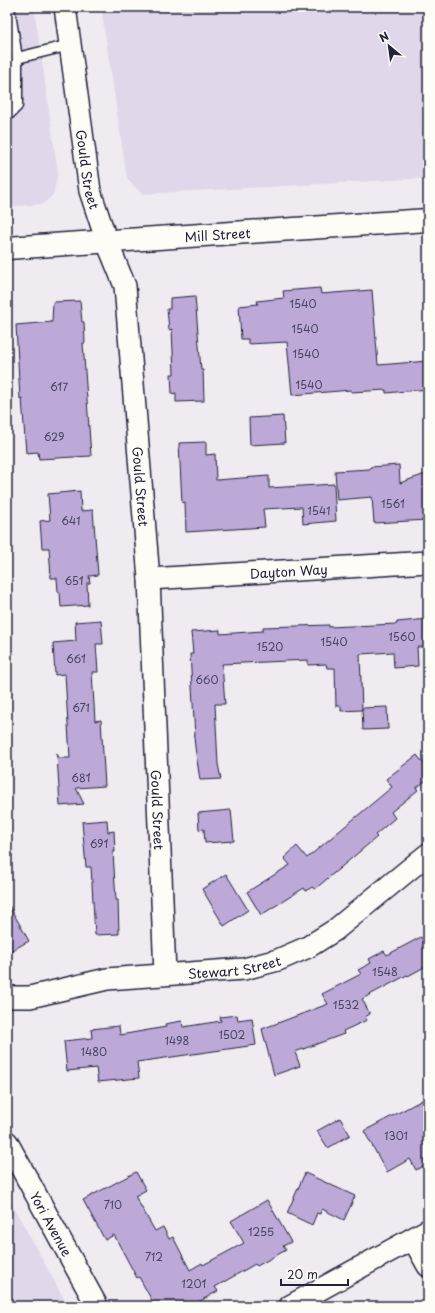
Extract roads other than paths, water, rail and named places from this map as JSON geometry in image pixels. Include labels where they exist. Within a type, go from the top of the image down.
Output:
[{"type":"main road","name":"Mill Street","points":[[7,248],[428,220]]},
{"type":"street","name":"Gould Street","points":[[65,7],[90,191],[107,242],[125,286],[149,579],[165,974]]},
{"type":"street","name":"Dayton Way","points":[[149,579],[428,562]]},
{"type":"street","name":"Stewart Street","points":[[7,997],[30,997],[107,979],[244,969],[278,960],[308,947],[335,930],[428,854]]},
{"type":"street","name":"Yori Avenue","points":[[7,1142],[97,1306]]},
{"type":"street","points":[[290,1306],[420,1234],[428,1266]]},
{"type":"lane","points":[[7,116],[17,106],[17,58],[9,7]]},
{"type":"lane","points":[[17,58],[70,45]]}]
